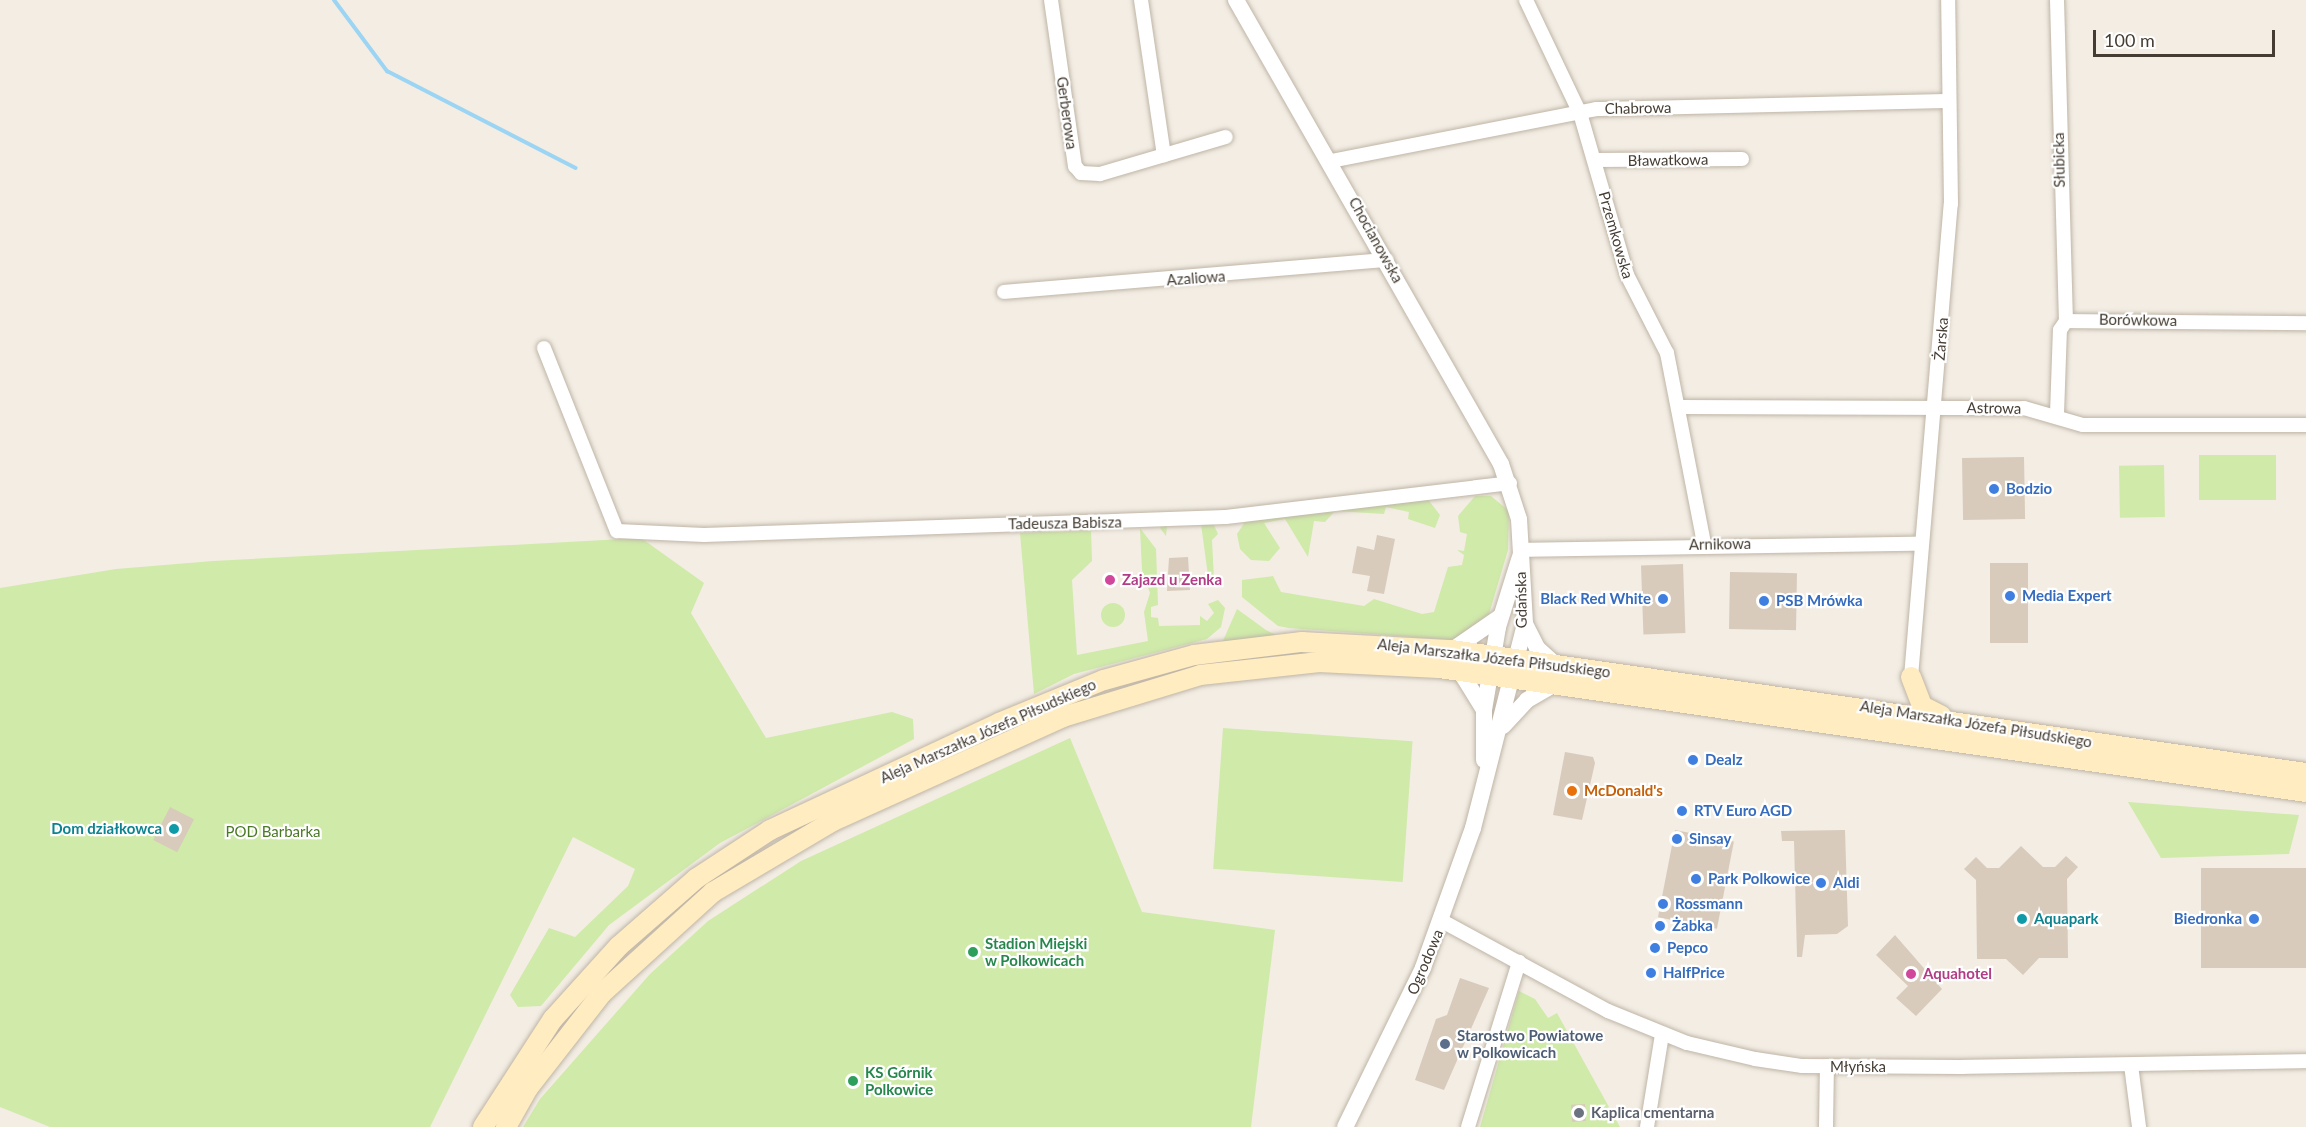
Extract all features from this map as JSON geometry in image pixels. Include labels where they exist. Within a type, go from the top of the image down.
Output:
[{"type":"main road","name":"Aleja Marszałka Józefa Piłsudskiego","points":[[483,1127],[553,1019],[619,946],[698,878],[770,830],[828,802],[1056,698],[1163,663],[1302,642],[1452,650],[1492,666],[1512,678],[1553,685],[2306,792]]},
{"type":"main road","name":"Aleja Marszałka Józefa Piłsudskiego","points":[[506,1127],[572,1028],[663,932],[712,892],[833,822],[1063,717],[1161,684],[1319,662],[1460,671],[1492,666],[1517,658],[2306,773]]},
{"type":"main road","points":[[1857,706],[1893,700],[1911,677]]},
{"type":"main road","points":[[1911,677],[1922,706],[1958,723]]},
{"type":"street","name":"Gerberowa","points":[[1051,0],[1075,166],[1089,176],[1226,137]]},
{"type":"street","points":[[1141,0],[1164,154]]},
{"type":"street","name":"Chocianowska","points":[[1236,0],[1331,161],[1510,483]]},
{"type":"street","name":"Przemkowska","points":[[1526,0],[1580,113],[1627,274],[1667,353],[1704,544]]},
{"type":"street","name":"Żarska","points":[[1911,677],[1951,204],[1948,0]]},
{"type":"street","name":"Słubicka","points":[[2057,0],[2066,321]]},
{"type":"street","name":"Chabrowa","points":[[1331,161],[1580,113],[1949,101]]},
{"type":"street","name":"Bławatkowa","points":[[1595,160],[1742,159]]},
{"type":"street","name":"Azaliowa","points":[[1004,292],[1387,260]]},
{"type":"street","points":[[2057,414],[2060,330],[2066,321]]},
{"type":"street","name":"Borówkowa","points":[[2066,321],[2306,323]]},
{"type":"street","name":"Tadeusza Babisza","points":[[544,348],[617,531],[704,535],[1227,517],[1510,483]]},
{"type":"street","name":"Astrowa","points":[[1679,407],[1935,407],[2057,414],[2083,424],[2306,425]]},
{"type":"street","name":"Gdańska","points":[[1510,483],[1520,554],[1525,624],[1512,678]]},
{"type":"street","name":"Arnikowa","points":[[1520,554],[1704,544],[1921,544]]},
{"type":"street","name":"Gdańska","points":[[1492,666],[1500,617],[1520,554]]},
{"type":"street","points":[[1452,650],[1500,617]]},
{"type":"street","points":[[1525,624],[1537,648],[1556,665]]},
{"type":"street","name":"Ogrodowa","points":[[1483,787],[1484,710],[1492,666]]},
{"type":"street","points":[[1460,671],[1484,710]]},
{"type":"street","name":"Ogrodowa","points":[[1345,1127],[1442,921],[1483,787],[1512,678]]},
{"type":"street","points":[[1499,731],[1518,707],[1553,685]]},
{"type":"street","name":"Młyńska","points":[[1442,921],[1662,1034],[1755,1059],[1827,1066],[2131,1065],[2306,1061]]},
{"type":"street","points":[[1468,1127],[1519,962]]},
{"type":"street","points":[[1647,1127],[1662,1034]]},
{"type":"street","points":[[2131,1065],[2139,1127]]},
{"type":"street","points":[[1826,1127],[1827,1066]]},
{"type":"green space","points":[[2199,455],[2276,455],[2276,500],[2199,500]]},
{"type":"green space","points":[[2164,465],[2165,517],[2120,518],[2119,466]]},
{"type":"green space","points":[[1475,496],[1491,496],[1509,511],[1508,550],[1489,614],[1454,640],[1278,626],[1242,597],[1242,580],[1273,576],[1281,592],[1364,606],[1374,599],[1422,614],[1434,612],[1448,567],[1462,565],[1464,555],[1457,550],[1464,551],[1467,534],[1460,532],[1458,516]]},
{"type":"green space","points":[[1426,497],[1440,515],[1435,528],[1408,519],[1409,512],[1386,507],[1384,514],[1335,511],[1325,522],[1314,521],[1308,557],[1285,519],[1264,523],[1280,548],[1269,561],[1251,560],[1240,549],[1237,534],[1245,522]]},
{"type":"green space","points":[[1213,523],[1218,534],[1212,540],[1214,580],[1209,583],[1201,524],[1167,526],[1166,536],[1160,528],[1162,525]]},
{"type":"green space","points":[[1140,528],[1156,549],[1158,605],[1151,607],[1151,617],[1158,618],[1159,626],[1200,625],[1200,616],[1207,621],[1214,613],[1208,604],[1218,600],[1225,608],[1221,627],[1207,639],[1074,674],[1034,694],[1020,533],[1091,530],[1092,561],[1072,580],[1077,655],[1148,641],[1144,612],[1150,593],[1142,570]]},
{"type":"green space","name":"POD Barbarka","points":[[641,538],[704,583],[691,613],[766,738],[892,712],[913,719],[914,739],[720,843],[609,925],[541,1006],[518,1007],[510,995],[549,928],[575,937],[628,886],[635,869],[573,837],[430,1127],[50,1127],[0,1107],[0,588],[116,569],[213,561]]},
{"type":"green space","points":[[1113,603],[1122,606],[1125,615],[1122,624],[1113,627],[1104,624],[1101,615],[1104,606]]},
{"type":"green space","points":[[1237,609],[1266,630],[1278,636],[1222,643]]},
{"type":"green space","points":[[1223,728],[1413,741],[1403,882],[1213,869]]},
{"type":"green space","name":"Stadion Miejski w Polkowicach","points":[[1070,738],[1142,912],[1275,930],[1251,1127],[523,1127],[540,1099],[650,974],[708,921],[801,861]]},
{"type":"green space","points":[[2128,802],[2299,815],[2289,854],[2161,858]]},
{"type":"green space","points":[[1519,991],[1535,999],[1548,1018],[1557,1013],[1620,1127],[1480,1127]]},
{"type":"building","name":"Bodzio","points":[[2024,457],[2025,519],[1963,520],[1962,458]]},
{"type":"building","points":[[1377,535],[1395,539],[1384,594],[1367,591],[1370,576],[1352,573],[1357,546],[1374,550]]},
{"type":"building","points":[[1188,557],[1190,590],[1167,591],[1169,558]]},
{"type":"building","name":"Media Expert","points":[[1990,563],[2028,563],[2028,643],[1990,643]]},
{"type":"building","name":"Black Red White","points":[[1683,564],[1685,633],[1643,634],[1641,565]]},
{"type":"building","name":"PSB Mrówka","points":[[1730,572],[1797,573],[1796,630],[1729,629]]},
{"type":"building","name":"McDonald's","points":[[1565,752],[1593,757],[1595,763],[1582,820],[1553,815]]},
{"type":"building","name":"Dom działkowca","points":[[170,807],[194,819],[177,852],[153,840]]},
{"type":"building","name":"Park Polkowice","points":[[1675,830],[1734,841],[1717,929],[1658,917]]},
{"type":"building","name":"Aldi","points":[[1845,830],[1848,926],[1837,934],[1805,935],[1802,957],[1797,957],[1794,841],[1782,841],[1781,831]]},
{"type":"building","name":"Aquapark","points":[[2021,846],[2043,867],[2055,867],[2066,856],[2078,867],[2067,879],[2068,958],[2039,958],[2023,975],[2006,959],[1977,959],[1976,880],[1964,869],[1976,857],[1987,868],[1999,868]]},
{"type":"building","name":"Biedronka","points":[[2201,868],[2306,868],[2306,968],[2201,968]]},
{"type":"building","name":"Aquahotel","points":[[1895,935],[1942,989],[1916,1016],[1896,998],[1908,986],[1876,955]]},
{"type":"building","name":"Starostwo Powiatowe w Polkowicach","points":[[1460,978],[1489,988],[1444,1090],[1415,1080],[1436,1019],[1447,1015]]},
{"type":"building","name":"Kaplica cmentarna","points":[[1585,1104],[1586,1121],[1572,1122],[1571,1105]]},
{"type":"waterway","points":[[334,0],[387,71],[576,168]]},
{"type":"place","name":"Bodzio","points":[[1994,489]]},
{"type":"place","name":"Zajazd u Zenka","points":[[1110,580]]},
{"type":"place","name":"Media Expert","points":[[2010,596]]},
{"type":"place","name":"Black Red White","points":[[1663,599]]},
{"type":"place","name":"PSB Mrówka","points":[[1764,601]]},
{"type":"place","name":"Dealz","points":[[1693,760]]},
{"type":"place","name":"McDonald's","points":[[1572,791]]},
{"type":"place","name":"RTV Euro AGD","points":[[1682,811]]},
{"type":"place","name":"Dom działkowca","points":[[174,829]]},
{"type":"place","name":"Sinsay","points":[[1677,839]]},
{"type":"place","name":"Park Polkowice","points":[[1696,879]]},
{"type":"place","name":"Aldi","points":[[1821,883]]},
{"type":"place","name":"Rossmann","points":[[1663,904]]},
{"type":"place","name":"Aquapark","points":[[2022,919]]},
{"type":"place","name":"Biedronka","points":[[2254,919]]},
{"type":"place","name":"Żabka","points":[[1660,926]]},
{"type":"place","name":"Pepco","points":[[1655,948]]},
{"type":"place","name":"Stadion Miejski w Polkowicach","points":[[973,952]]},
{"type":"place","name":"HalfPrice","points":[[1651,973]]},
{"type":"place","name":"Aquahotel","points":[[1911,974]]},
{"type":"place","name":"Starostwo Powiatowe w Polkowicach","points":[[1445,1044]]},
{"type":"place","name":"KS Górnik Polkowice","points":[[853,1081]]},
{"type":"place","name":"Kaplica cmentarna","points":[[1579,1113]]}]
